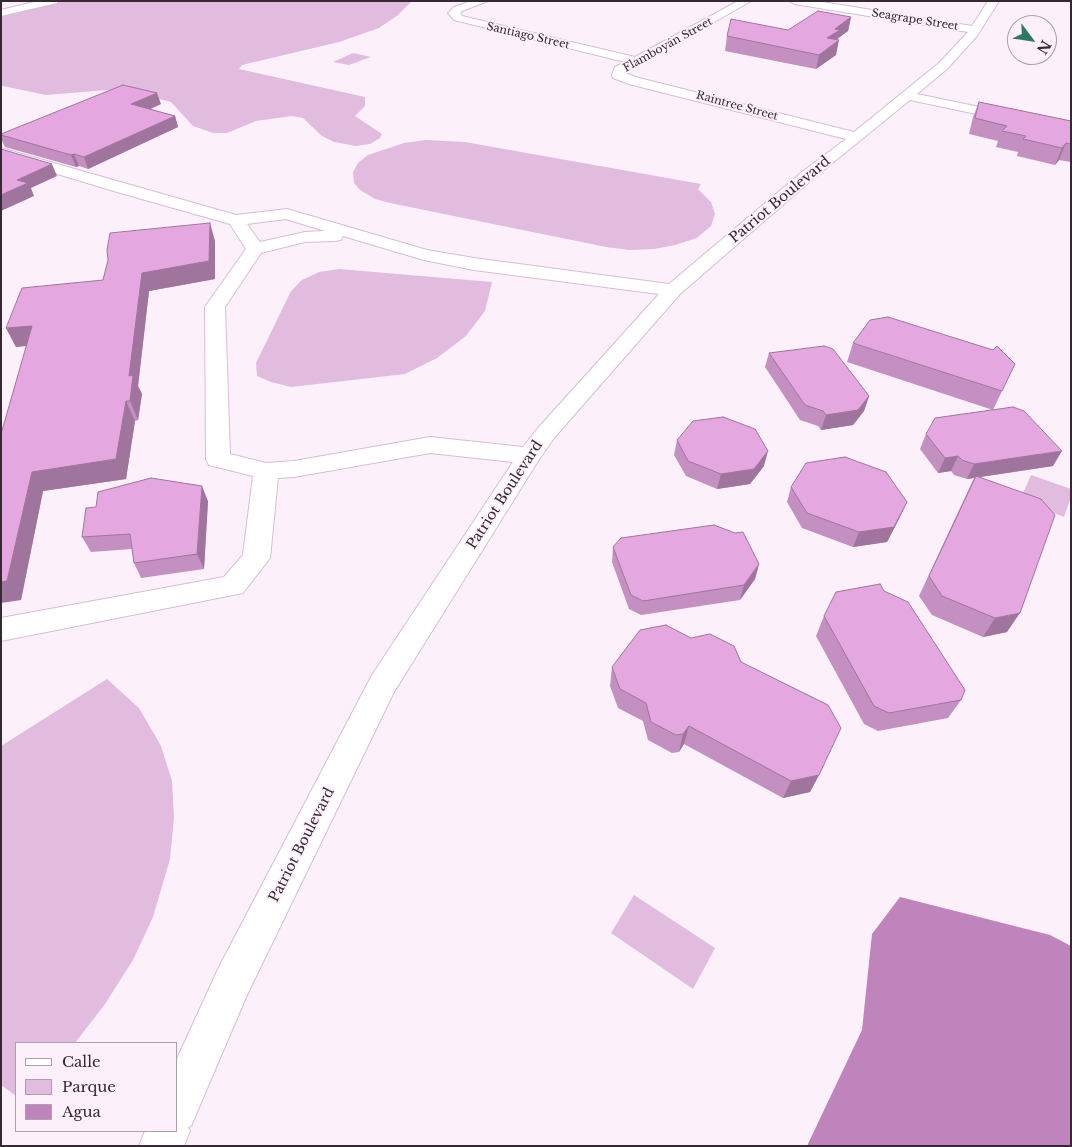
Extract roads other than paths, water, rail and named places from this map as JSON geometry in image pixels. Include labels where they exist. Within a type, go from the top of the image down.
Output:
[{"type":"street","points":[[1,13],[52,1]]},
{"type":"street","name":"Santiago Street","points":[[483,1],[458,9],[454,13],[458,18],[477,24],[636,62]]},
{"type":"street","name":"Flamboyán Street","points":[[618,75],[620,70],[746,1]]},
{"type":"street","name":"Seagrape Street","points":[[794,1],[976,30]]},
{"type":"street","points":[[855,11],[863,1]]},
{"type":"street","name":"Patriot Boulevard","points":[[178,1106],[233,981],[383,684],[529,456],[546,433],[673,290],[808,175],[908,96],[942,66],[976,30],[994,1]]},
{"type":"street","name":"Raintree Street","points":[[618,75],[634,81],[857,137]]},
{"type":"street","points":[[908,96],[1071,130]]},
{"type":"street","points":[[1,152],[114,187],[236,220],[287,214],[424,256],[673,290]]},
{"type":"street","points":[[236,220],[255,250]]},
{"type":"street","points":[[357,236],[305,237],[255,250],[215,308],[218,460],[266,471],[294,469],[430,445],[529,456]]},
{"type":"street","points":[[1,630],[233,586],[256,558],[266,471]]},
{"type":"street","points":[[161,1146],[168,1132]]},
{"type":"water","points":[[900,897],[1050,935],[1071,946],[1071,1146],[807,1146],[862,1030],[872,934]]}]
